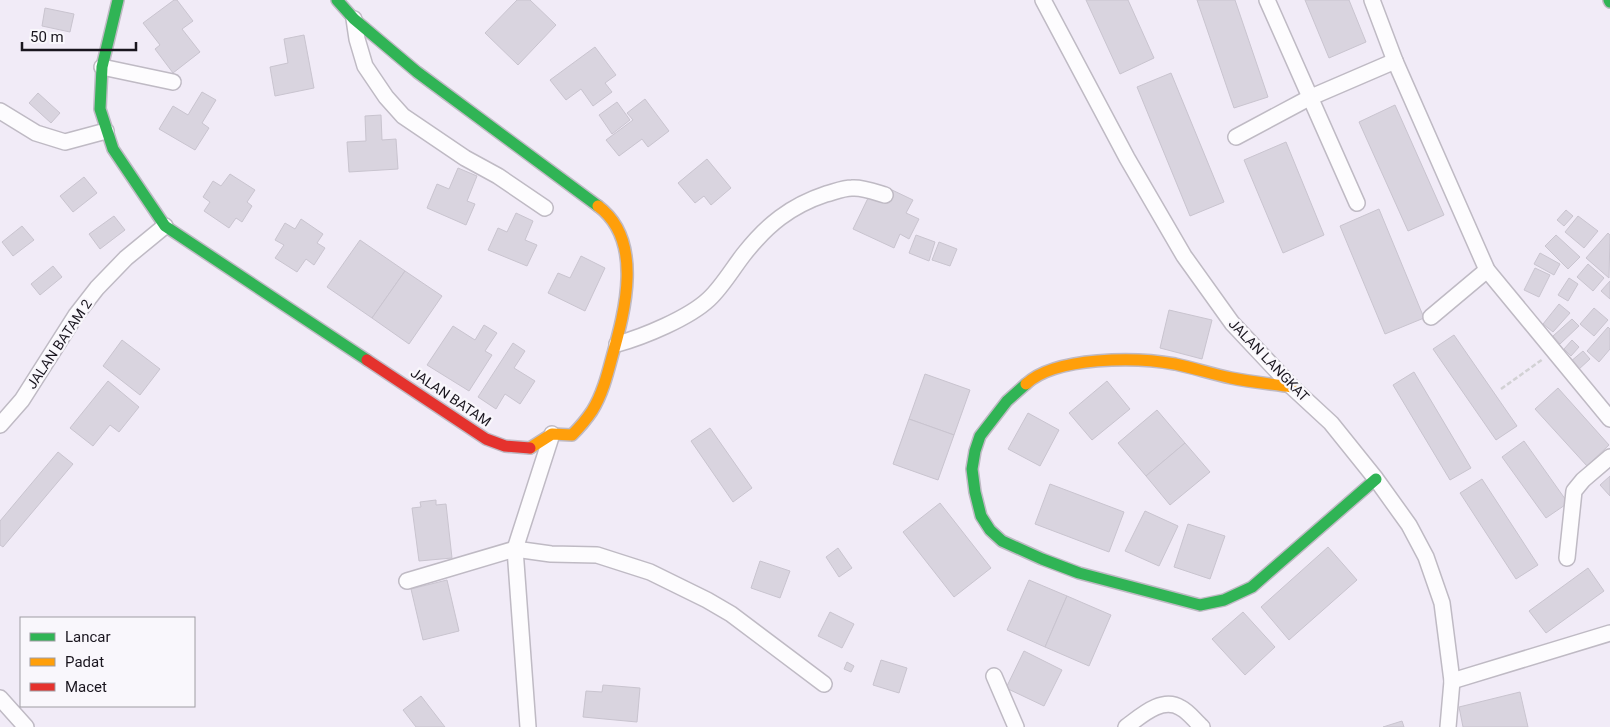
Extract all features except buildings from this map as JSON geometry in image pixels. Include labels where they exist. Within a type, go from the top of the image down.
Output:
[{"type":"street","name":"JALAN BATAM","points":[[118,0],[102,67],[100,109],[113,149],[165,226],[486,439],[505,446],[532,448],[552,434],[572,435],[595,406],[607,378],[625,312],[628,276],[626,254],[618,229],[606,212],[417,72],[354,19],[337,0]]},
{"type":"street","name":"JALAN LANGKAT","points":[[1044,0],[1127,158],[1184,256],[1232,323],[1292,387],[1332,423],[1376,478],[1409,525],[1426,557],[1442,603],[1452,681],[1448,727]]},
{"type":"street","points":[[1267,0],[1309,98],[1358,203]]},
{"type":"street","points":[[1372,0],[1395,61],[1487,270],[1610,419]]},
{"type":"street","points":[[354,19],[357,39],[365,66],[386,97],[403,116],[465,158],[498,176],[545,208]]},
{"type":"street","points":[[1236,137],[1309,98],[1395,61]]},
{"type":"street","points":[[102,67],[174,82]]},
{"type":"street","points":[[0,111],[36,133],[64,142],[106,131]]},
{"type":"street","points":[[617,344],[638,338],[686,315],[709,300],[746,252],[772,223],[790,210],[809,200],[853,188],[886,195]]},
{"type":"street","name":"JALAN BATAM 2","points":[[0,425],[22,400],[76,315],[97,288],[126,258],[165,226]]},
{"type":"street","points":[[1431,317],[1487,270]]},
{"type":"street","points":[[1292,387],[1231,378],[1174,364],[1109,359],[1055,368],[1030,380],[1007,401],[980,436],[972,469],[981,516],[990,530],[1002,541],[1042,559],[1079,573],[1200,605],[1224,600],[1252,587],[1376,478]]},
{"type":"street","points":[[528,727],[515,549],[552,434]]},
{"type":"street","points":[[1566,558],[1574,491],[1583,480],[1610,457]]},
{"type":"street","points":[[406,580],[515,549],[551,554],[597,555],[650,572],[731,614],[824,684]]},
{"type":"street","points":[[1452,681],[1610,633]]},
{"type":"street","points":[[994,676],[1016,727]]},
{"type":"street","points":[[0,698],[26,727]]},
{"type":"street","points":[[1126,727],[1148,711],[1166,704],[1181,708],[1202,727]]},
{"type":"path","points":[[1501,389],[1554,351]]},
{"type":"traffic: fast","points":[[118,0],[102,67],[100,109],[113,149],[165,226],[367,360]]},
{"type":"traffic: fast","points":[[337,0],[354,19],[417,72],[598,206]]},
{"type":"traffic: fast","points":[[1026,384],[1007,401],[980,436],[972,469],[981,516],[990,530],[1002,541],[1079,573],[1200,605],[1224,600],[1252,587],[1376,479]]},
{"type":"traffic: slow","points":[[530,448],[552,434],[572,435],[585,421],[596,405],[617,339],[625,298],[626,257],[621,237],[612,220],[598,206]]},
{"type":"traffic: slow","points":[[1026,384],[1039,375],[1057,368],[1098,361],[1140,360],[1175,364],[1231,378],[1292,387]]},
{"type":"traffic: jam","points":[[367,360],[486,439],[505,446],[530,448]]}]
